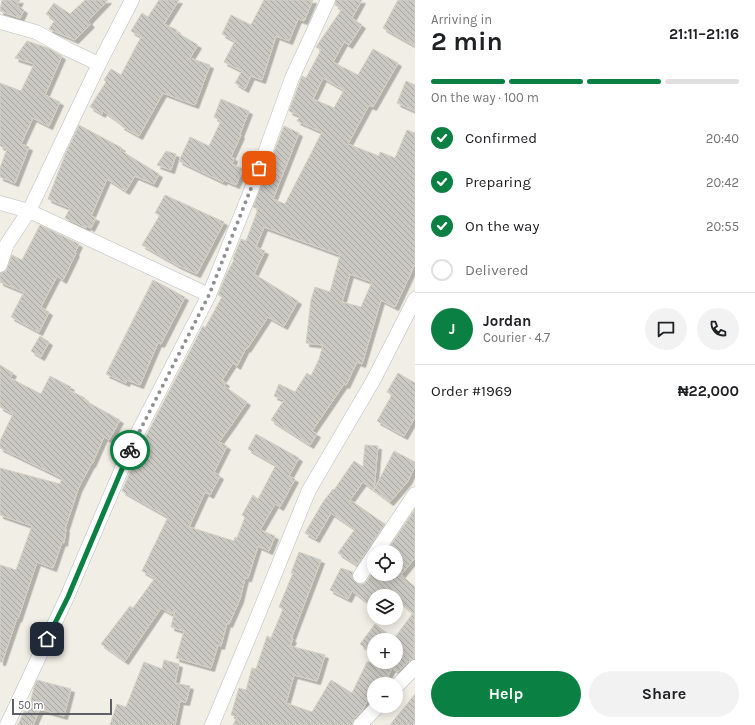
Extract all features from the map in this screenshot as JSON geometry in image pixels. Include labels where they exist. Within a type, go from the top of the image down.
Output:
[{"type":"street","points":[[0,265],[7,244],[29,211],[99,64],[132,0]]},
{"type":"street","points":[[7,725],[68,597],[135,438],[209,295],[254,183],[292,78],[328,0]]},
{"type":"street","points":[[0,22],[36,32],[66,49],[99,64]]},
{"type":"street","points":[[0,203],[29,211],[209,295]]},
{"type":"street","points":[[212,725],[309,490],[373,381],[415,299]]},
{"type":"street","points":[[381,545],[415,494]]},
{"type":"street","points":[[360,576],[367,566]]},
{"type":"street","points":[[403,680],[415,667]]},
{"type":"street","points":[[360,725],[371,713]]},
{"type":"building","points":[[2,0],[20,0],[17,5],[24,10],[20,18],[0,11]]},
{"type":"building","points":[[85,0],[108,0],[88,21],[91,24],[75,40],[49,29],[55,20],[46,14],[54,3],[70,14]]},
{"type":"building","points":[[159,0],[179,0],[164,24],[177,30],[176,32],[198,45],[190,58],[210,65],[195,105],[163,93],[139,136],[121,126],[122,124],[103,111],[102,114],[90,107],[106,82],[104,80],[111,69],[121,75],[141,37],[131,31],[142,13],[148,17]]},
{"type":"building","points":[[264,0],[313,0],[304,21],[298,19],[289,41],[276,36],[262,80],[251,76],[245,89],[235,83],[242,71],[224,62],[235,41],[222,34],[231,15],[251,25]]},
{"type":"building","points":[[336,0],[362,0],[352,18],[362,25],[349,45],[344,42],[333,62],[358,75],[373,49],[398,63],[373,107],[369,105],[348,144],[379,156],[380,152],[395,158],[407,130],[415,133],[415,264],[395,307],[381,300],[362,364],[357,362],[346,385],[344,384],[312,431],[317,434],[310,445],[271,420],[284,400],[274,396],[279,384],[295,392],[307,373],[311,376],[319,359],[323,345],[306,343],[311,300],[315,287],[330,292],[340,255],[264,227],[256,247],[265,251],[254,274],[298,301],[284,326],[268,317],[247,349],[246,348],[237,366],[233,363],[222,380],[226,383],[224,386],[247,402],[219,442],[227,446],[214,472],[220,476],[210,495],[205,492],[189,527],[234,541],[235,537],[237,538],[245,517],[242,515],[253,495],[258,499],[276,465],[248,449],[256,434],[299,458],[289,476],[295,479],[280,507],[275,504],[260,530],[275,536],[269,551],[258,546],[248,578],[245,578],[240,599],[229,624],[227,623],[221,646],[218,645],[211,668],[176,658],[184,631],[171,627],[175,610],[172,614],[161,608],[125,661],[101,644],[130,606],[133,608],[155,578],[142,571],[168,517],[122,491],[143,442],[203,326],[205,328],[222,297],[218,295],[234,260],[233,259],[241,239],[246,241],[258,209],[253,207],[284,126],[299,133],[273,199],[285,204],[322,132],[297,121],[300,116],[289,111],[302,76],[306,78],[321,50],[316,47],[342,9],[335,5]],"holes":[[[323,78],[344,90],[334,108],[313,99]],[[350,274],[372,282],[361,307],[342,302]]]},
{"type":"building","points":[[398,0],[415,0],[415,46],[383,28]]},
{"type":"building","points":[[27,41],[48,48],[62,56],[45,95],[60,102],[49,126],[33,118],[21,144],[29,147],[15,183],[0,177],[0,168],[7,149],[0,146],[0,83],[21,91],[34,64],[15,58]]},
{"type":"building","points":[[406,81],[415,85],[415,111],[397,103]]},
{"type":"building","points":[[221,99],[249,111],[240,134],[241,135],[231,157],[234,158],[232,164],[243,169],[236,185],[224,180],[223,182],[179,161],[190,137],[209,146],[221,121],[214,117]]},
{"type":"building","points":[[79,125],[122,148],[120,150],[159,174],[154,184],[135,176],[126,191],[107,179],[91,216],[96,218],[91,228],[87,226],[86,228],[65,218],[70,208],[48,199],[65,155]]},
{"type":"building","points":[[166,151],[176,154],[171,170],[157,165]]},
{"type":"building","points":[[165,195],[224,222],[197,274],[177,265],[142,245],[160,215],[155,213]]},
{"type":"building","points":[[40,225],[79,244],[63,280],[57,276],[41,307],[49,312],[39,332],[11,317],[24,292],[0,282],[0,273],[6,271],[12,255],[22,260]]},
{"type":"building","points":[[153,280],[185,297],[161,344],[158,343],[140,385],[127,380],[126,383],[106,374]]},
{"type":"building","points":[[40,336],[49,342],[41,357],[31,351]]},
{"type":"building","points":[[0,365],[13,373],[10,378],[41,394],[50,376],[71,387],[69,390],[85,398],[84,400],[120,420],[109,440],[104,437],[92,464],[78,489],[65,529],[64,543],[62,542],[53,568],[37,562],[2,662],[0,662],[0,565],[16,570],[32,526],[0,515],[0,468],[60,484],[62,478],[0,448],[0,441],[13,414],[0,407]]},
{"type":"building","points":[[398,373],[415,383],[415,417],[404,436],[377,421],[392,395],[387,392]]},
{"type":"building","points":[[365,445],[378,446],[374,490],[363,482],[350,500],[385,524],[371,545],[367,545],[367,550],[357,565],[338,553],[355,529],[331,513],[316,539],[305,533],[323,502],[333,489],[334,490],[354,461],[363,467]]},
{"type":"building","points":[[394,451],[415,462],[415,466],[408,481],[390,502],[374,490]]},
{"type":"building","points":[[415,509],[415,558],[403,573],[403,545],[391,545]]},
{"type":"building","points":[[299,552],[321,560],[291,639],[293,639],[290,646],[325,655],[317,681],[294,675],[286,703],[312,712],[331,680],[352,693],[367,662],[367,669],[392,669],[388,677],[367,677],[367,701],[363,709],[354,719],[352,725],[233,725],[237,717],[231,715],[239,688],[246,690],[252,668],[256,669],[267,636],[271,638],[283,609],[279,607],[293,573],[291,573]]},
{"type":"building","points":[[341,568],[353,572],[353,580],[359,584],[363,584],[367,581],[403,581],[403,577],[415,587],[414,659],[409,661],[403,667],[403,633],[398,633],[413,613],[403,605],[403,589],[367,589],[367,602],[352,591],[348,599],[330,590]]},
{"type":"building","points":[[374,625],[387,633],[368,633]]},
{"type":"building","points":[[367,635],[367,649],[360,644]]},
{"type":"building","points":[[164,660],[179,664],[175,683],[190,686],[186,702],[180,701],[175,725],[110,725],[117,704],[126,707],[144,662],[162,669]]},
{"type":"building","points":[[394,669],[401,669],[398,672]]},
{"type":"building","points":[[37,680],[71,689],[64,716],[40,709],[33,725],[18,725],[24,711],[28,712]]},
{"type":"building","points":[[415,694],[415,725],[390,725],[400,713],[403,713],[403,709]]},
{"type":"way so far","points":[[130,450],[209,295],[259,168]]},
{"type":"route","points":[[47,639],[68,597],[130,450]]}]
